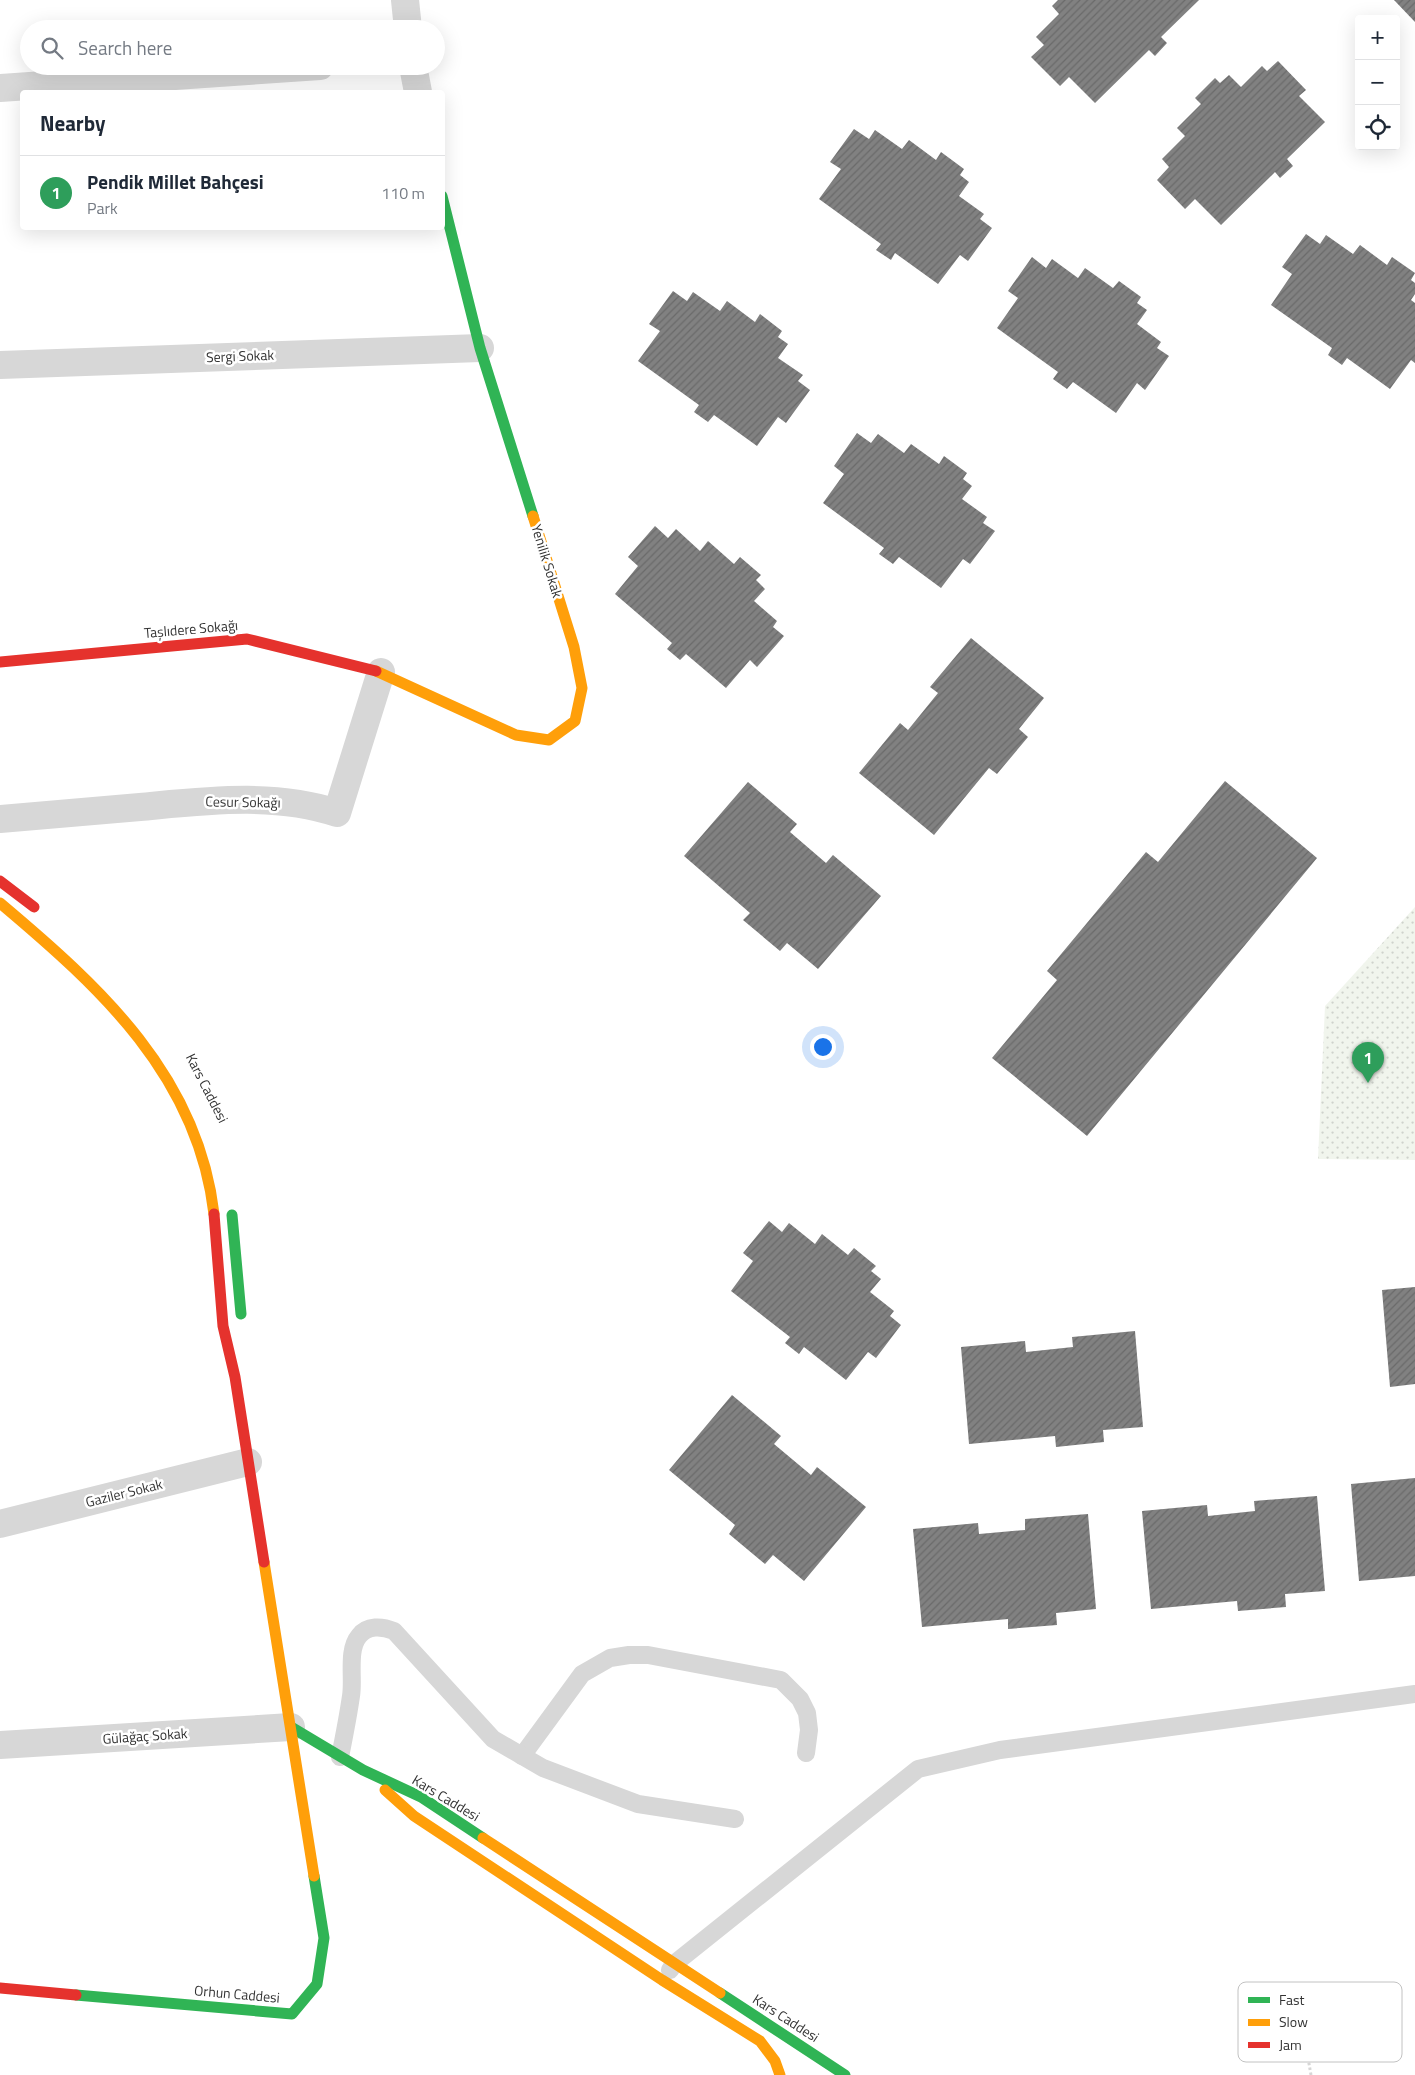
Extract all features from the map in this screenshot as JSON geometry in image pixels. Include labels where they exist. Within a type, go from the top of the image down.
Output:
[{"type":"street","points":[[405,0],[407,20]]},
{"type":"street","points":[[0,88],[189,75]]},
{"type":"street","points":[[415,75],[418,90]]},
{"type":"street","name":"Yenilik Sokak","points":[[381,672],[516,735],[549,740],[575,721],[582,688],[574,647],[480,348],[445,208]]},
{"type":"street","name":"Sergi Sokak","points":[[0,365],[480,348]]},
{"type":"street","name":"Taşlıdere Sokağı","points":[[0,662],[246,639],[319,655],[381,672]]},
{"type":"street","name":"Cesur Sokağı","points":[[0,819],[191,801],[238,800],[314,806],[337,813],[381,672]]},
{"type":"street","points":[[0,881],[42,915]]},
{"type":"street","points":[[0,903],[104,997],[154,1058],[172,1086],[197,1139],[208,1174],[214,1212],[224,1328],[235,1377],[291,1727],[364,1770]]},
{"type":"street","points":[[230,1202],[242,1324]]},
{"type":"street","points":[[235,1377],[239,1342]]},
{"type":"street","name":"Gaziler Sokak","points":[[0,1524],[248,1462]]},
{"type":"street","name":"Gülağaç Sokak","points":[[0,1745],[291,1727]]},
{"type":"street","name":"Orhun Caddesi","points":[[0,1988],[292,2014],[317,1984],[324,1938],[291,1727]]},
{"type":"street","name":"Kars Caddesi","points":[[364,1770],[421,1797],[845,2075]]},
{"type":"street","name":"Kars Caddesi","points":[[364,1770],[414,1816],[662,1980],[760,2041],[775,2061],[780,2075]]},
{"type":"lane","points":[[340,1757],[351,1694],[354,1646],[359,1636],[377,1627],[386,1627],[394,1631],[493,1739],[543,1768],[638,1804],[735,1819]]},
{"type":"lane","points":[[522,1756],[582,1674],[610,1658],[629,1655],[648,1655],[781,1680],[800,1699],[807,1713],[809,1730],[806,1753]]},
{"type":"lane","points":[[662,1980],[674,1964],[918,1769],[1000,1750],[1415,1694]]},
{"type":"path","points":[[1309,2062],[1311,2075]]},
{"type":"shaded area","points":[[1415,907],[1415,1160],[1318,1159],[1325,1006]]},
{"type":"building","points":[[1058,0],[1199,0],[1161,37],[1167,43],[1155,56],[1149,50],[1095,103],[1069,77],[1060,86],[1031,57],[1044,45],[1036,37],[1059,14],[1052,6]]},
{"type":"building","points":[[1394,0],[1415,0],[1415,22]]},
{"type":"building","points":[[1278,61],[1306,90],[1299,96],[1325,122],[1287,159],[1293,166],[1280,178],[1275,172],[1221,225],[1195,199],[1185,209],[1157,180],[1169,167],[1162,159],[1185,136],[1177,128],[1201,104],[1195,98],[1215,78],[1220,83],[1229,75],[1241,87],[1262,66],[1267,71]]},
{"type":"building","points":[[854,129],[869,139],[875,130],[902,149],[909,140],[936,160],[941,152],[964,169],[960,175],[969,182],[959,196],[984,214],[980,219],[992,228],[968,261],[960,255],[938,284],[895,253],[891,260],[876,250],[881,244],[819,199],[841,169],[830,162]]},
{"type":"building","points":[[1306,234],[1320,244],[1326,235],[1353,254],[1360,245],[1387,265],[1392,257],[1415,273],[1411,280],[1415,283],[1415,294],[1411,300],[1415,303],[1415,363],[1411,360],[1390,389],[1347,358],[1342,365],[1328,355],[1332,348],[1271,305],[1292,274],[1282,267]]},
{"type":"building","points":[[1032,257],[1046,268],[1052,259],[1078,278],[1085,268],[1113,288],[1119,281],[1141,297],[1137,303],[1147,310],[1137,324],[1161,342],[1157,348],[1169,356],[1145,390],[1137,383],[1116,413],[1073,382],[1067,389],[1053,379],[1058,372],[997,328],[1018,298],[1008,291]]},
{"type":"building","points":[[673,291],[687,301],[693,292],[720,311],[727,301],[755,322],[760,314],[782,331],[778,337],[788,344],[778,358],[803,375],[798,381],[810,390],[786,423],[778,417],[757,446],[714,415],[708,422],[694,412],[699,405],[638,361],[660,331],[649,324]]},
{"type":"building","points":[[857,433],[871,443],[878,434],[904,453],[911,444],[939,464],[944,456],[967,473],[963,479],[972,486],[962,499],[987,517],[983,523],[995,531],[970,564],[963,559],[941,588],[899,557],[893,564],[879,554],[884,548],[823,503],[844,474],[834,466]]},
{"type":"building","points":[[655,526],[668,538],[676,529],[700,551],[708,541],[734,564],[740,557],[761,575],[756,580],[765,589],[754,601],[777,621],[773,627],[784,636],[757,667],[750,660],[726,688],[686,654],[680,660],[667,649],[672,643],[615,594],[638,566],[628,557]]},
{"type":"building","points":[[971,638],[1044,698],[1019,729],[1028,737],[997,774],[989,768],[934,835],[859,773],[900,723],[908,730],[938,693],[930,687]]},
{"type":"building","points":[[1225,781],[1317,858],[1087,1136],[992,1058],[1057,980],[1047,971],[1146,852],[1158,862]]},
{"type":"building","points":[[748,782],[797,824],[790,832],[826,863],[833,855],[881,896],[818,969],[787,943],[780,951],[743,920],[750,913],[684,856]]},
{"type":"building","points":[[769,1221],[782,1232],[789,1223],[815,1244],[822,1234],[848,1255],[854,1248],[876,1266],[871,1271],[881,1279],[870,1292],[894,1311],[890,1316],[901,1325],[876,1358],[868,1352],[846,1380],[804,1347],[799,1354],[785,1343],[790,1337],[731,1291],[753,1261],[743,1253]]},
{"type":"building","points":[[1415,1287],[1415,1384],[1390,1387],[1382,1290]]},
{"type":"building","points":[[1135,1331],[1143,1427],[1103,1430],[1104,1442],[1056,1447],[1055,1436],[969,1444],[961,1347],[1025,1341],[1026,1352],[1073,1347],[1072,1337]]},
{"type":"building","points":[[732,1395],[781,1436],[774,1444],[811,1475],[817,1467],[866,1507],[804,1581],[773,1555],[765,1564],[729,1534],[735,1525],[669,1470]]},
{"type":"building","points":[[1415,1478],[1415,1576],[1359,1581],[1351,1484]]},
{"type":"building","points":[[1317,1496],[1325,1591],[1285,1594],[1286,1607],[1238,1611],[1237,1601],[1151,1609],[1142,1511],[1207,1505],[1208,1516],[1255,1511],[1254,1501]]},
{"type":"building","points":[[1088,1514],[1096,1609],[1056,1613],[1057,1625],[1008,1629],[1008,1619],[922,1627],[913,1529],[978,1523],[979,1534],[1025,1530],[1025,1519]]},
{"type":"traffic: fast","points":[[445,208],[480,348],[533,516]]},
{"type":"traffic: fast","points":[[232,1215],[241,1314]]},
{"type":"traffic: fast","points":[[291,1727],[363,1770],[421,1797],[483,1838]]},
{"type":"traffic: fast","points":[[76,1995],[292,2014],[317,1984],[324,1938],[314,1876]]},
{"type":"traffic: fast","points":[[720,1993],[845,2075]]},
{"type":"traffic: slow","points":[[376,671],[516,735],[549,740],[575,721],[582,688],[574,647],[533,516]]},
{"type":"traffic: slow","points":[[0,903],[38,935],[108,1002],[139,1039],[166,1077],[188,1119],[204,1165],[214,1214]]},
{"type":"traffic: slow","points":[[264,1562],[314,1876]]},
{"type":"traffic: slow","points":[[385,1790],[414,1816],[662,1980],[760,2041],[775,2061],[780,2075]]},
{"type":"traffic: slow","points":[[483,1838],[720,1993]]},
{"type":"traffic: jam","points":[[0,662],[247,639],[376,671]]},
{"type":"traffic: jam","points":[[0,881],[34,907]]},
{"type":"traffic: jam","points":[[214,1214],[223,1326],[235,1377],[264,1562]]},
{"type":"traffic: jam","points":[[0,1988],[76,1995]]},
{"type":"place","name":"Pendik Millet Bahçesi","points":[[1368,1083]]}]
